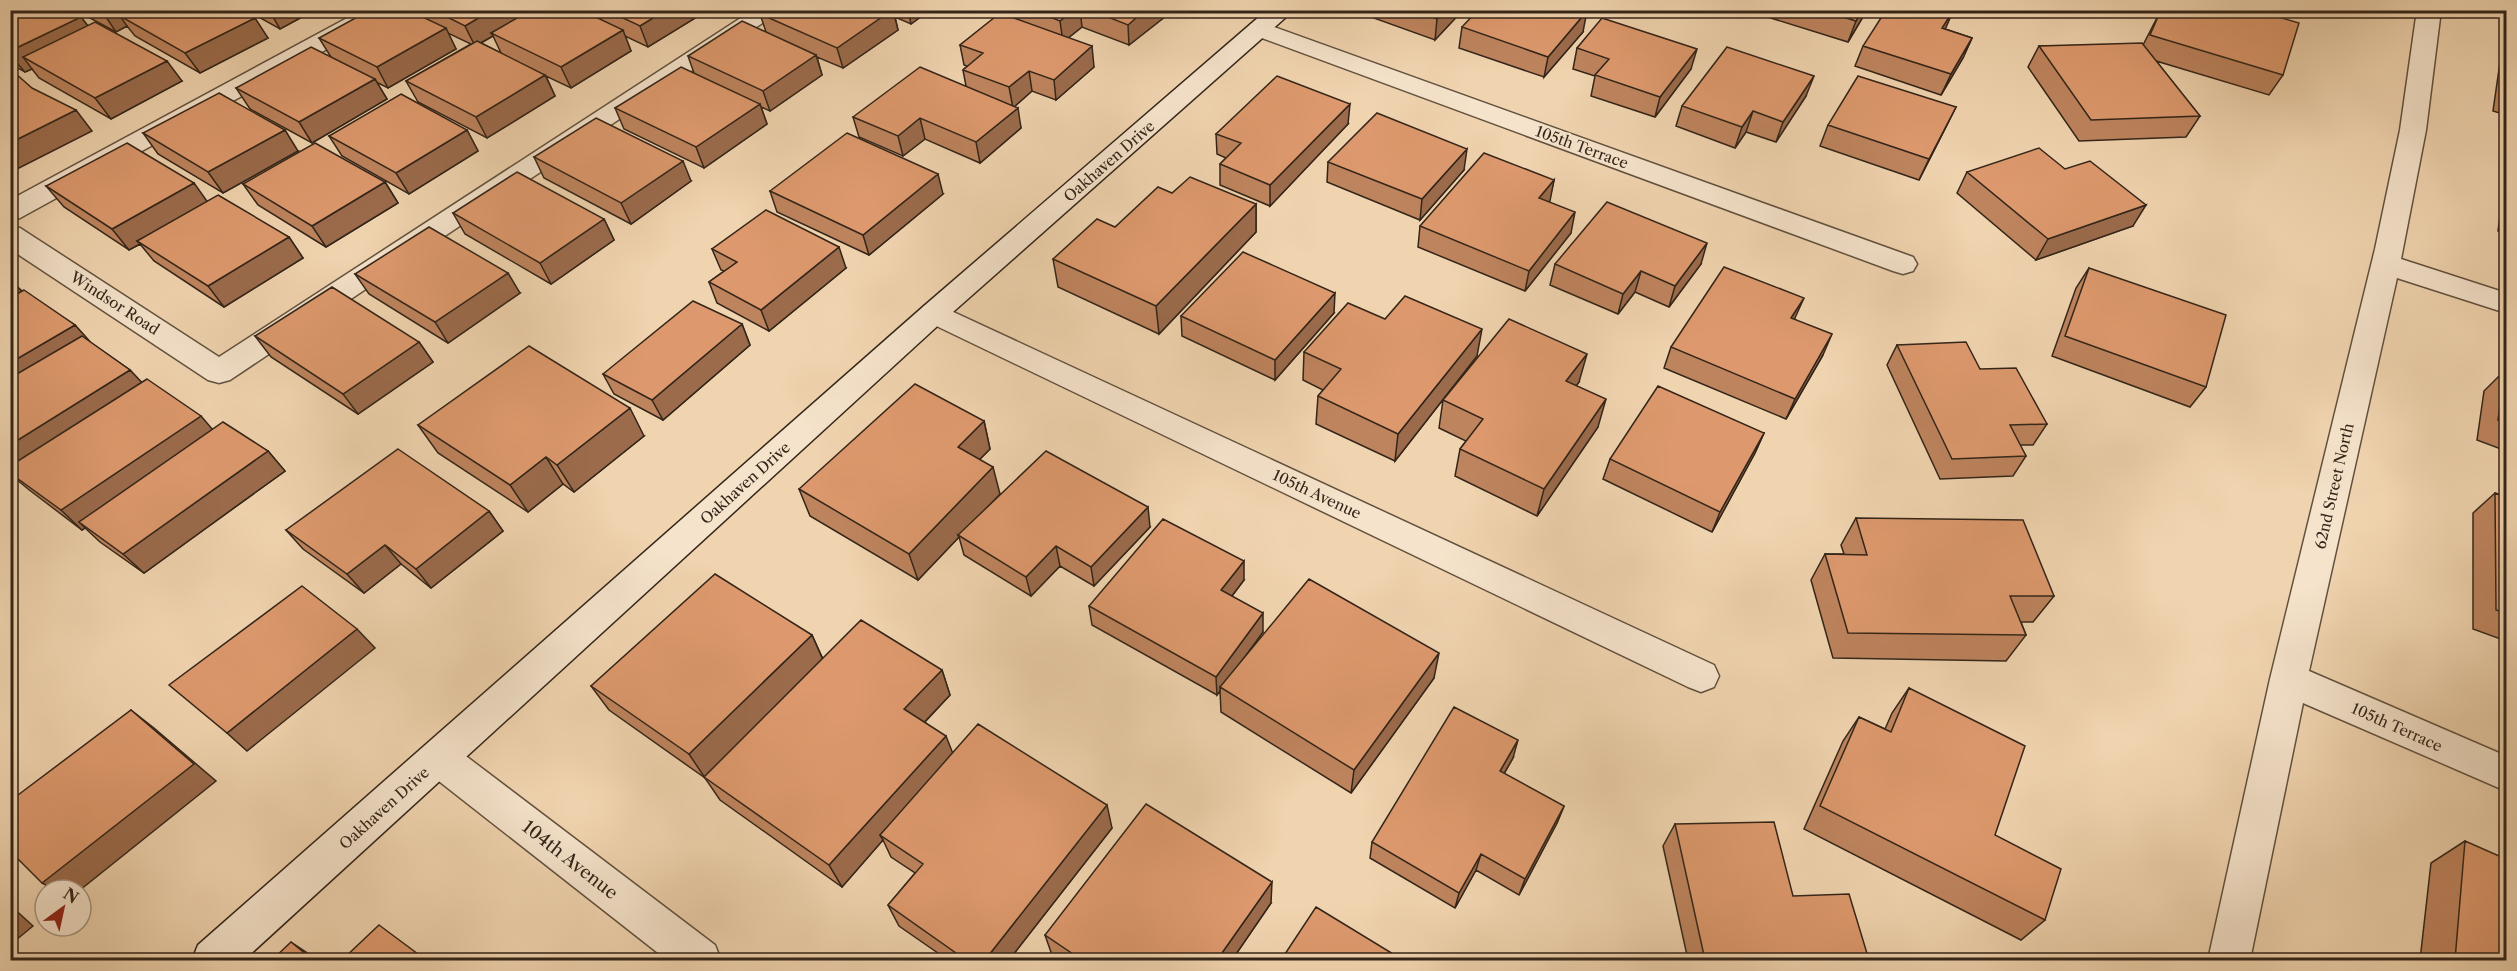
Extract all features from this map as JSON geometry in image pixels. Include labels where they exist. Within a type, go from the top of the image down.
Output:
[{"type":"street","points":[[10,212],[381,10]]},
{"type":"street","name":"Windsor Road","points":[[10,235],[219,372],[770,10]]},
{"type":"street","name":"62nd Street North","points":[[2229,960],[2288,679],[2386,264],[2414,120],[2428,10]]},
{"type":"street","name":"105th Terrace","points":[[1271,20],[1903,264]]},
{"type":"street","name":"Oakhaven Drive","points":[[213,960],[440,759],[934,313],[1271,20]]},
{"type":"street","points":[[2386,264],[2506,303]]},
{"type":"street","name":"105th Avenue","points":[[934,313],[1701,676]]},
{"type":"street","name":"105th Terrace","points":[[2288,679],[2506,774]]},
{"type":"street","name":"104th Avenue","points":[[440,759],[700,960]]},
{"type":"building","points":[[10,10],[70,10],[81,17],[10,51]]},
{"type":"building","points":[[131,10],[241,10],[255,18],[185,53],[120,16]]},
{"type":"building","points":[[370,10],[408,10],[446,28],[377,67],[319,38]]},
{"type":"building","points":[[433,10],[492,10],[465,26]]},
{"type":"building","points":[[531,10],[581,10],[623,30],[561,67],[491,33]]},
{"type":"building","points":[[606,10],[666,10],[640,26]]},
{"type":"building","points":[[766,10],[892,10],[837,48],[760,14]]},
{"type":"building","points":[[1032,10],[1074,10],[1060,21]]},
{"type":"building","points":[[1090,10],[1145,10],[1128,25]]},
{"type":"building","points":[[1412,10],[1446,10],[1437,19]]},
{"type":"building","points":[[1478,10],[1587,11],[1548,57],[1462,27]]},
{"type":"building","points":[[1821,10],[1862,10],[1856,21]]},
{"type":"building","points":[[1886,10],[1953,11],[1942,28],[1972,38],[1951,74],[1863,46]]},
{"type":"building","points":[[2161,10],[2196,12],[2197,10],[2254,10],[2299,23],[2283,75],[2150,35]]},
{"type":"building","points":[[1000,13],[1092,46],[1054,80],[1029,71],[1009,87],[963,70],[983,53],[960,45]]},
{"type":"building","points":[[1602,18],[1697,49],[1660,97],[1595,75],[1609,59],[1577,48]]},
{"type":"building","points":[[742,21],[816,55],[763,91],[688,56]]},
{"type":"building","points":[[95,22],[167,61],[95,98],[23,57]]},
{"type":"building","points":[[477,41],[545,75],[476,117],[406,81]]},
{"type":"building","points":[[2142,43],[2200,116],[2091,120],[2039,46]]},
{"type":"building","points":[[311,47],[375,79],[299,122],[236,88]]},
{"type":"building","points":[[1727,47],[1814,76],[1783,122],[1753,111],[1742,127],[1682,106]]},
{"type":"building","points":[[681,67],[760,104],[696,147],[615,108]]},
{"type":"building","points":[[920,67],[1018,108],[976,142],[920,118],[898,136],[853,117]]},
{"type":"building","points":[[15,73],[32,88],[76,110],[10,143],[10,75]]},
{"type":"building","points":[[1277,76],[1350,104],[1270,185],[1220,164],[1241,143],[1216,134]]},
{"type":"building","points":[[1858,76],[1956,107],[1929,159],[1828,125]]},
{"type":"building","points":[[219,93],[285,130],[208,172],[143,133]]},
{"type":"building","points":[[401,94],[467,130],[396,173],[329,136]]},
{"type":"building","points":[[1377,113],[1467,149],[1422,199],[1328,162]]},
{"type":"building","points":[[596,118],[683,161],[621,203],[534,157]]},
{"type":"building","points":[[847,133],[938,174],[863,235],[770,191]]},
{"type":"building","points":[[127,143],[194,183],[112,229],[46,186]]},
{"type":"building","points":[[315,143],[385,182],[312,226],[243,184]]},
{"type":"building","points":[[2039,148],[2065,169],[2090,161],[2146,205],[2048,239],[1967,172]]},
{"type":"building","points":[[1484,153],[1554,180],[1539,198],[1575,212],[1529,271],[1420,226]]},
{"type":"building","points":[[517,172],[604,219],[540,263],[453,213]]},
{"type":"building","points":[[1190,177],[1256,204],[1156,306],[1053,259],[1097,219],[1115,227],[1158,187],[1172,193]]},
{"type":"building","points":[[218,195],[289,237],[208,286],[137,241]]},
{"type":"building","points":[[1607,202],[1707,243],[1675,286],[1641,271],[1623,294],[1555,264]]},
{"type":"building","points":[[766,210],[839,247],[761,310],[709,282],[737,262],[712,249]]},
{"type":"building","points":[[429,227],[508,273],[435,322],[355,274]]},
{"type":"building","points":[[1243,252],[1335,293],[1275,360],[1181,316]]},
{"type":"building","points":[[1724,267],[1804,298],[1791,318],[1832,334],[1795,399],[1671,347]]},
{"type":"building","points":[[2089,268],[2226,315],[2206,387],[2065,336]]},
{"type":"building","points":[[332,287],[419,342],[343,394],[255,336]]},
{"type":"building","points":[[24,290],[75,325],[10,363],[10,298]]},
{"type":"building","points":[[1405,296],[1482,329],[1398,434],[1318,396],[1341,369],[1304,352],[1348,303],[1385,319]]},
{"type":"building","points":[[693,301],[742,324],[652,400],[603,374]]},
{"type":"building","points":[[1509,319],[1587,354],[1566,381],[1606,399],[1544,489],[1460,449],[1483,419],[1443,400]]},
{"type":"building","points":[[82,336],[130,370],[10,445],[10,378]]},
{"type":"building","points":[[1966,342],[1980,369],[2016,368],[2047,424],[2010,425],[2026,456],[1952,459],[1897,345]]},
{"type":"building","points":[[529,346],[630,408],[557,465],[546,457],[510,485],[418,425]]},
{"type":"building","points":[[2506,371],[2506,423],[2498,420]]},
{"type":"building","points":[[147,379],[201,416],[61,510],[10,473],[10,466]]},
{"type":"building","points":[[915,384],[984,421],[958,447],[993,467],[909,554],[799,489]]},
{"type":"building","points":[[1658,386],[1764,433],[1720,512],[1610,459]]},
{"type":"building","points":[[223,422],[268,451],[123,554],[79,522]]},
{"type":"building","points":[[398,449],[489,511],[416,569],[385,545],[347,574],[286,530]]},
{"type":"building","points":[[1046,451],[1148,507],[1091,567],[1056,546],[1026,577],[958,535]]},
{"type":"building","points":[[2495,493],[2506,497],[2506,613],[2496,610]]},
{"type":"building","points":[[1856,518],[2023,520],[2054,596],[2010,596],[2026,635],[1848,633],[1825,554],[1867,555]]},
{"type":"building","points":[[1163,519],[1244,561],[1221,590],[1263,613],[1216,677],[1089,606]]},
{"type":"building","points":[[715,574],[812,635],[689,754],[591,686]]},
{"type":"building","points":[[1309,579],[1439,653],[1354,770],[1220,687]]},
{"type":"building","points":[[302,586],[357,629],[227,733],[169,685]]},
{"type":"building","points":[[861,620],[942,670],[904,709],[946,736],[829,865],[704,777]]},
{"type":"building","points":[[1909,688],[2025,746],[1995,835],[2061,869],[2045,920],[1820,806],[1859,717],[1891,732]]},
{"type":"building","points":[[1454,707],[1518,740],[1500,771],[1564,806],[1525,879],[1481,854],[1459,893],[1372,842]]},
{"type":"building","points":[[131,710],[194,764],[48,878],[37,878],[10,851],[10,801]]},
{"type":"building","points":[[978,724],[1107,805],[985,960],[966,960],[888,905],[923,864],[880,835]]},
{"type":"building","points":[[1146,804],[1272,882],[1217,960],[1082,960],[1045,935]]},
{"type":"building","points":[[1774,822],[1793,896],[1849,894],[1869,960],[1705,960],[1675,824]]},
{"type":"building","points":[[2465,841],[2506,859],[2506,960],[2455,960]]},
{"type":"building","points":[[1316,907],[1403,960],[1281,960]]},
{"type":"building","points":[[379,925],[426,960],[342,960]]},
{"type":"building","points":[[291,942],[313,960],[272,960]]}]
